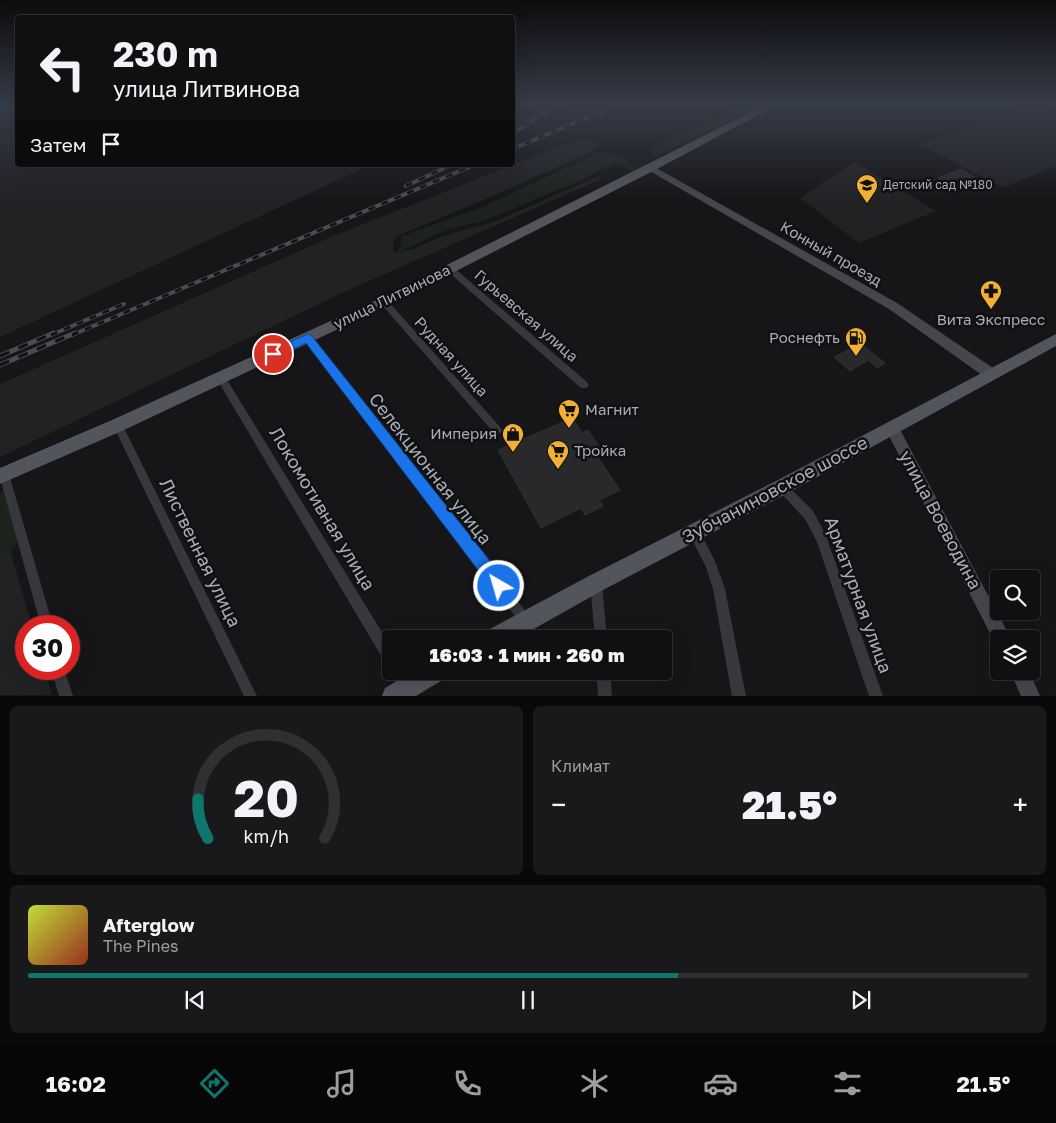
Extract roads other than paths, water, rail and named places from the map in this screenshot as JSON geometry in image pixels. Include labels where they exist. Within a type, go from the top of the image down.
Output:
[{"type":"main road","name":"улица Литвинова","points":[[2,475],[118,425],[384,302],[714,135]]},
{"type":"main road","name":"Зубчаниновское шоссе","points":[[510,630],[596,583],[782,488],[1056,339]]},
{"type":"main road","points":[[403,687],[417,680]]},
{"type":"street","name":"Конный проезд","points":[[651,168],[893,306],[991,374]]},
{"type":"street","name":"Гурьевская улица","points":[[450,269],[584,385]]},
{"type":"street","name":"Рудная улица","points":[[384,302],[497,430]]},
{"type":"street","name":"Селекционная улица","points":[[308,338],[526,621]]},
{"type":"street","name":"Локомотивная улица","points":[[221,378],[382,644]]},
{"type":"street","name":"Лиственная улица","points":[[118,425],[250,696]]},
{"type":"street","name":"улица Воеводина","points":[[892,428],[997,630]]},
{"type":"street","points":[[2,475],[44,615]]},
{"type":"street","name":"Арматурная улица","points":[[782,488],[809,515],[822,540],[876,696]]},
{"type":"street","points":[[694,532],[711,565],[719,589],[739,696]]},
{"type":"street","points":[[596,583],[600,630]]},
{"type":"street","points":[[61,680],[66,696]]},
{"type":"street","points":[[604,680],[605,696]]},
{"type":"street","points":[[1023,680],[1031,696]]},
{"type":"railway","points":[[515,148],[544,135]]},
{"type":"railway","points":[[406,186],[447,167]]},
{"type":"railway","points":[[72,335],[469,167]]},
{"type":"railway","points":[[51,335],[124,304]]},
{"type":"railway","points":[[0,356],[54,333]]},
{"type":"railway","points":[[0,365],[75,333]]},
{"type":"place","name":"Детский сад №180","points":[[867,204]]},
{"type":"place","name":"Вита Экспресс","points":[[991,310]]},
{"type":"place","name":"Роснефть","points":[[856,357]]},
{"type":"place","name":"Магнит","points":[[569,429]]},
{"type":"place","name":"Империя","points":[[513,453]]},
{"type":"place","name":"Тройка","points":[[558,470]]}]
